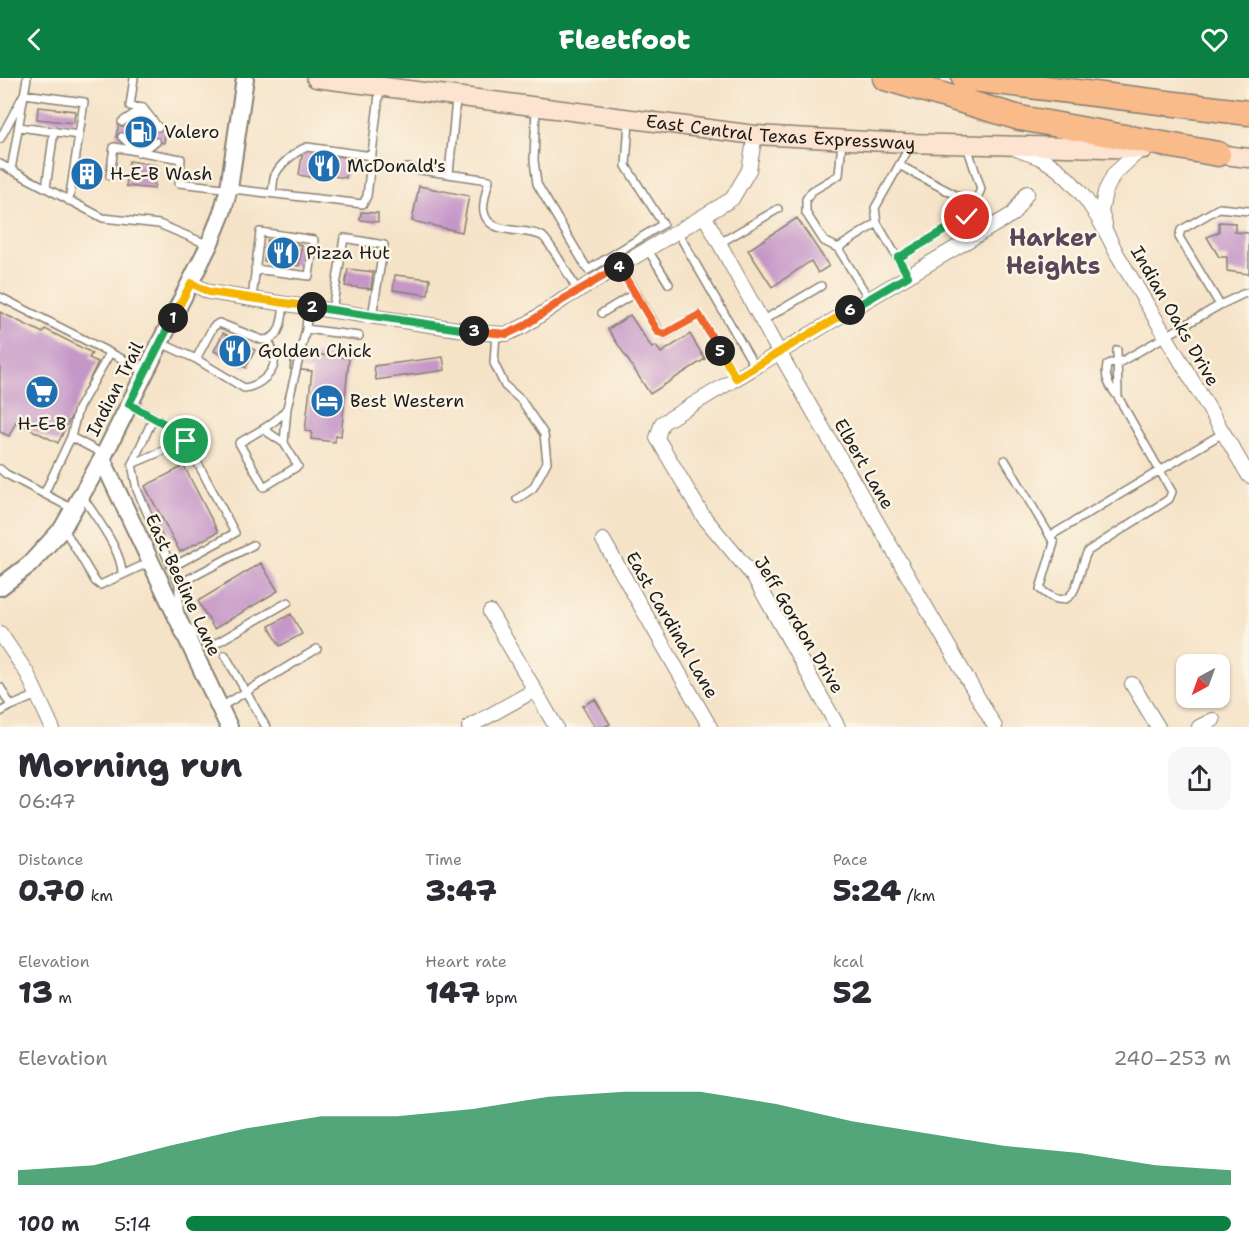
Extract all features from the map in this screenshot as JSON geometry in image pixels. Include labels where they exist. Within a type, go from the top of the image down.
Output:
[{"type":"highway","points":[[885,78],[1020,118],[1218,154]]},
{"type":"highway","points":[[964,78],[1249,113]]},
{"type":"main road","name":"East Central Texas Expressway","points":[[324,79],[755,135],[912,143],[1141,149],[1249,158]]},
{"type":"street","name":"Indian Trail","points":[[0,588],[30,564],[63,527],[103,457],[210,245],[222,213],[228,188],[245,78]]},
{"type":"street","points":[[191,283],[209,292],[252,299],[507,334],[524,326],[578,291],[732,200],[750,170],[755,135]]},
{"type":"street","points":[[1003,144],[1040,158],[1066,177],[1080,191],[1108,234]]},
{"type":"street","points":[[1108,234],[1101,212],[1105,192],[1114,174],[1141,149]]},
{"type":"street","points":[[736,378],[1013,214],[1027,193]]},
{"type":"street","name":"Elbert Lane","points":[[705,216],[779,352],[995,727]]},
{"type":"street","name":"Indian Oaks Drive","points":[[1108,234],[1249,476]]},
{"type":"street","name":"Jeff Gordon Drive","points":[[736,378],[662,423],[657,438],[703,516],[754,577],[838,727]]},
{"type":"street","name":"East Beeline Lane","points":[[103,457],[135,530],[229,727]]},
{"type":"street","name":"East Cardinal Lane","points":[[603,540],[710,727]]},
{"type":"street","points":[[490,612],[556,727]]},
{"type":"street","points":[[0,633],[5,651],[27,673],[52,727]]},
{"type":"street","points":[[1132,684],[1158,727]]},
{"type":"street","points":[[469,727],[534,690]]},
{"type":"street","points":[[1199,727],[1213,720]]},
{"type":"lane","points":[[11,170],[27,78]]},
{"type":"lane","points":[[134,78],[130,106],[143,108],[158,127]]},
{"type":"lane","points":[[110,176],[114,147],[182,159],[179,183],[363,204],[367,196],[380,86]]},
{"type":"lane","points":[[24,94],[84,102],[69,201]]},
{"type":"lane","points":[[0,139],[24,94]]},
{"type":"lane","points":[[448,174],[456,96]]},
{"type":"lane","points":[[536,106],[534,160],[537,184],[588,270],[663,224],[626,166],[629,118]]},
{"type":"lane","points":[[122,122],[143,108]]},
{"type":"lane","points":[[132,123],[143,108]]},
{"type":"lane","points":[[141,125],[143,108]]},
{"type":"lane","points":[[143,108],[150,126]]},
{"type":"lane","points":[[19,127],[79,135]]},
{"type":"lane","points":[[46,188],[54,131]]},
{"type":"lane","points":[[122,137],[138,152]]},
{"type":"lane","points":[[130,139],[138,152]]},
{"type":"lane","points":[[842,139],[839,175],[812,191],[806,198],[806,213],[824,242],[838,248],[868,299]]},
{"type":"lane","points":[[138,152],[140,140]]},
{"type":"lane","points":[[138,152],[152,142]]},
{"type":"lane","points":[[908,276],[877,223],[875,208],[912,143]]},
{"type":"lane","points":[[898,258],[967,217],[981,189],[966,144]]},
{"type":"lane","points":[[272,193],[274,177],[278,169],[299,150],[306,147],[372,156]]},
{"type":"lane","points":[[0,164],[103,218],[159,224],[210,245]]},
{"type":"lane","points":[[899,165],[974,205]]},
{"type":"lane","points":[[407,168],[489,180],[483,212],[487,219],[497,228],[542,236],[578,291]]},
{"type":"lane","points":[[1220,305],[1179,237],[1181,230],[1219,208],[1249,211]]},
{"type":"lane","points":[[720,243],[778,209]]},
{"type":"lane","points":[[838,248],[877,223]]},
{"type":"lane","points":[[252,299],[255,269],[260,232],[314,240],[309,276],[255,269]]},
{"type":"lane","points":[[678,233],[755,367]]},
{"type":"lane","points":[[332,310],[345,238],[384,245],[372,316]]},
{"type":"lane","points":[[648,250],[669,284]]},
{"type":"lane","points":[[620,266],[658,332],[665,334],[699,315],[736,378]]},
{"type":"lane","points":[[762,321],[821,286]]},
{"type":"lane","points":[[602,313],[635,293]]},
{"type":"lane","points":[[1005,460],[1054,543],[1041,589],[1056,599],[1064,600],[1070,597],[1074,590],[1084,556],[1088,551],[1169,499],[1172,492],[1118,397],[1108,384],[1107,365],[1117,364],[1220,305],[1249,293]]},
{"type":"lane","points":[[0,297],[146,371]]},
{"type":"lane","points":[[195,359],[213,327],[219,323],[262,340],[276,336],[281,324],[284,303]]},
{"type":"lane","points":[[284,443],[287,408],[306,329],[308,306]]},
{"type":"lane","points":[[306,329],[359,336]]},
{"type":"lane","points":[[496,333],[495,363],[505,386],[520,400],[544,434],[548,462],[533,488],[517,499]]},
{"type":"lane","points":[[160,343],[195,359],[244,388],[252,387],[270,372],[274,364],[274,354],[268,340]]},
{"type":"lane","points":[[1117,350],[1118,397]]},
{"type":"lane","points":[[44,494],[71,437],[78,409],[110,353]]},
{"type":"lane","points":[[129,404],[172,428],[186,441],[235,533],[172,567]]},
{"type":"lane","points":[[263,429],[284,443],[298,466],[264,487],[239,443],[263,429],[287,408]]},
{"type":"lane","points":[[154,417],[132,464],[137,490],[180,584],[179,622],[213,645],[288,602]]},
{"type":"lane","points":[[1050,536],[1223,433]]},
{"type":"lane","points":[[71,437],[103,457]]},
{"type":"lane","points":[[132,464],[186,441]]},
{"type":"lane","points":[[0,469],[44,494],[77,502],[111,540],[123,566],[123,575]]},
{"type":"lane","points":[[135,530],[151,522]]},
{"type":"lane","points":[[63,527],[95,581],[100,585],[150,562]]},
{"type":"lane","points":[[180,584],[253,546]]},
{"type":"lane","points":[[219,708],[317,649]]},
{"type":"lane","points":[[225,655],[266,727]]},
{"type":"lane","points":[[0,687],[11,706]]},
{"type":"lane","points":[[0,712],[37,695]]},
{"type":"building","points":[[38,107],[75,111],[74,123],[37,119]]},
{"type":"building","name":"Valero","points":[[119,122],[166,128],[164,143],[116,137]]},
{"type":"building","name":"McDonald's","points":[[303,150],[349,158],[346,178],[320,174],[320,179],[299,175]]},
{"type":"building","points":[[129,161],[157,165],[154,189],[126,186]]},
{"type":"building","name":"H-E-B Wash","points":[[96,163],[90,188],[78,185],[85,164]]},
{"type":"building","points":[[419,186],[469,196],[462,232],[412,221]]},
{"type":"building","points":[[361,212],[378,213],[378,222],[360,220]]},
{"type":"building","points":[[797,218],[829,266],[818,273],[811,261],[772,287],[748,250]]},
{"type":"building","points":[[1219,222],[1235,223],[1235,232],[1249,233],[1249,274],[1227,271],[1227,257],[1219,257],[1207,237],[1219,232]]},
{"type":"building","name":"Pizza Hut","points":[[267,240],[302,245],[299,266],[264,261]]},
{"type":"building","points":[[348,269],[373,272],[371,289],[345,286]]},
{"type":"building","points":[[395,275],[430,279],[428,295],[393,290]]},
{"type":"building","name":"H-E-B","points":[[0,312],[43,333],[45,329],[92,353],[89,358],[98,362],[58,443],[16,422],[9,436],[0,432]]},
{"type":"building","points":[[630,315],[652,348],[656,346],[661,353],[690,334],[705,359],[650,394],[608,329]]},
{"type":"building","name":"Golden Chick","points":[[223,333],[255,350],[246,368],[214,351]]},
{"type":"building","name":"Best Western","points":[[292,352],[349,358],[341,436],[336,435],[335,442],[311,439],[312,432],[305,431],[312,371],[290,369]]},
{"type":"building","points":[[443,357],[445,370],[376,380],[374,366]]},
{"type":"building","points":[[184,466],[218,532],[180,552],[145,486]]},
{"type":"building","points":[[261,563],[278,591],[214,629],[198,601]]},
{"type":"building","points":[[291,614],[302,634],[280,646],[269,626]]},
{"type":"building","points":[[595,699],[610,724],[604,727],[595,727],[582,706]]},
{"type":"place","name":"Valero","points":[[141,132]]},
{"type":"place","name":"McDonald's","points":[[324,166]]},
{"type":"place","name":"H-E-B Wash","points":[[87,174]]},
{"type":"place","name":"Pizza Hut","points":[[283,253]]},
{"type":"place","name":"Golden Chick","points":[[235,351]]},
{"type":"place","name":"H-E-B","points":[[42,392]]},
{"type":"place","name":"Best Western","points":[[327,401]]},
{"type":"district","name":"Harker Heights","points":[[1053,252]]},
{"type":"route","points":[[186,441],[172,428],[129,404],[191,283],[209,292],[252,299],[485,333],[507,334],[524,326],[620,266],[658,332],[665,334],[699,315],[736,378],[908,276],[898,258],[967,217]]}]
